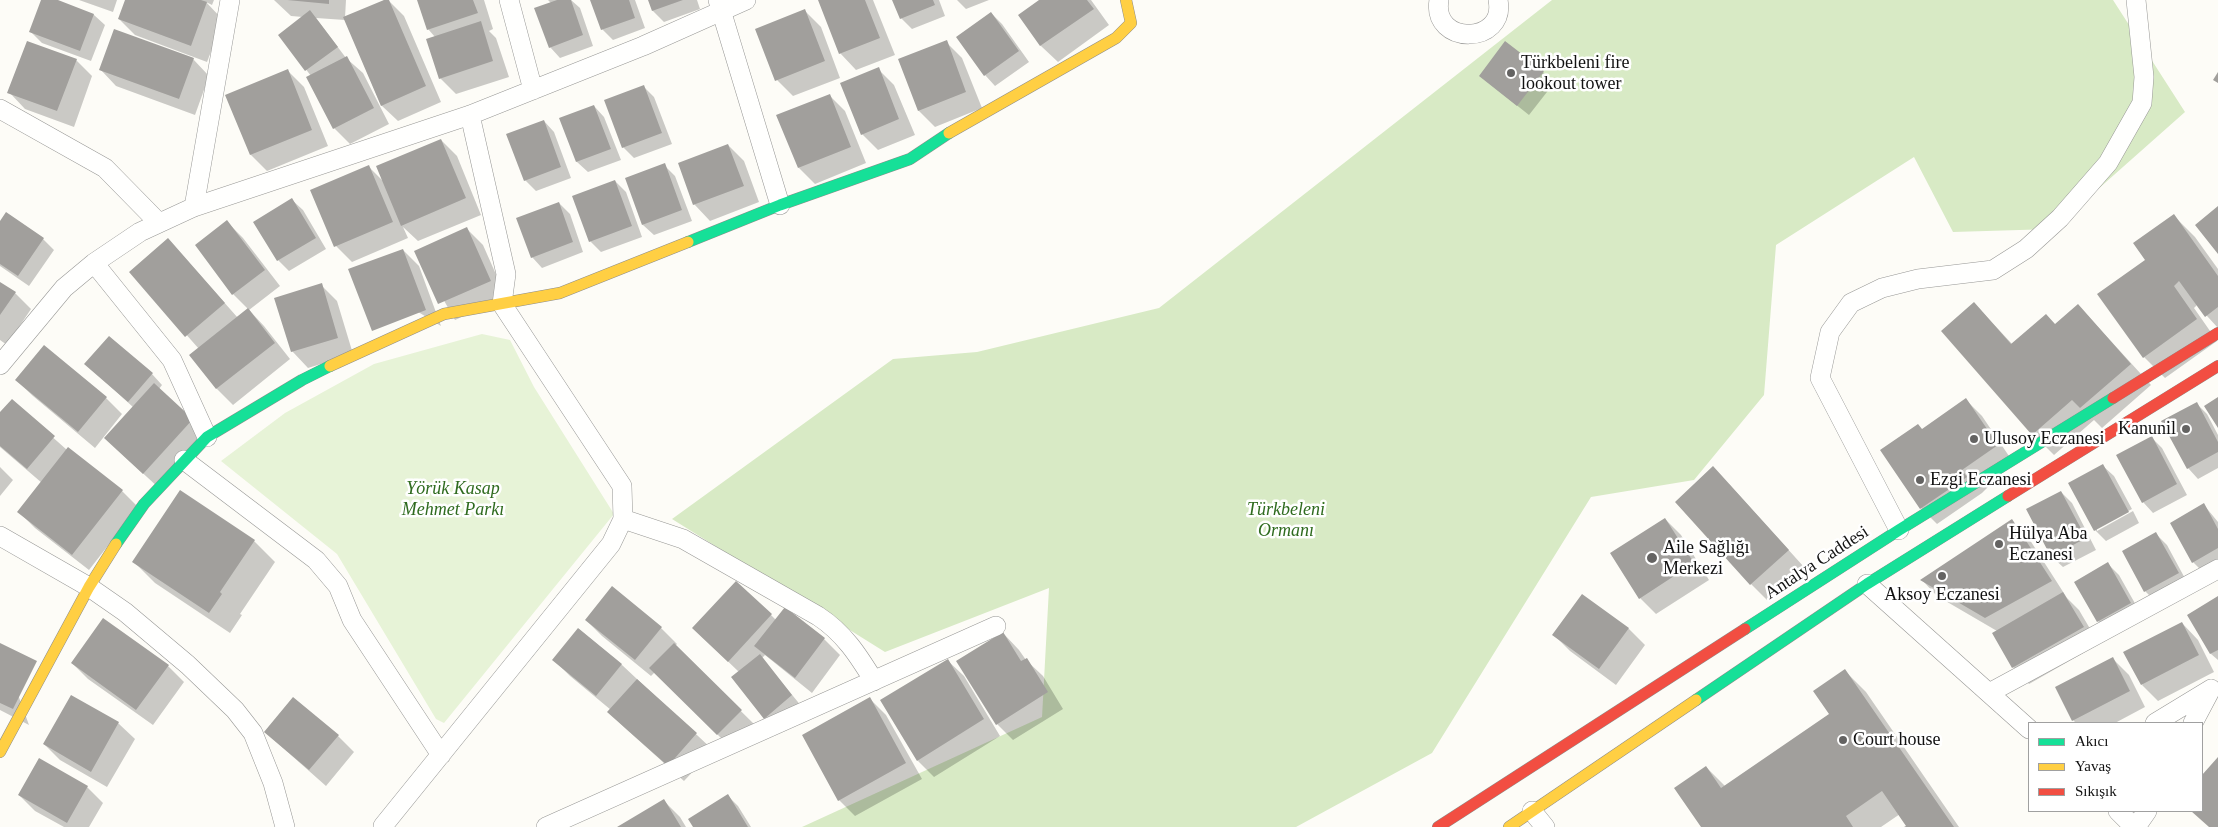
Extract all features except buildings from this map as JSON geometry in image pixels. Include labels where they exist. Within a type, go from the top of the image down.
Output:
[{"type":"main road","points":[[0,752],[88,587],[144,504],[207,437],[302,380],[375,344],[444,314],[560,293],[780,206],[910,159],[957,127],[1116,38],[1131,23],[1126,0]]},
{"type":"main road","name":"Antalya Caddesi","points":[[1438,827],[1899,530],[2218,333]]},
{"type":"main road","points":[[1509,827],[1867,584],[2218,366]]},
{"type":"street","points":[[194,208],[230,0]]},
{"type":"street","points":[[509,0],[533,90]]},
{"type":"street","points":[[0,364],[64,288],[94,263],[140,232],[194,208],[470,116],[643,46],[719,5],[746,0]]},
{"type":"street","points":[[1439,0],[1440,15],[1446,24],[1454,31],[1464,35],[1484,31],[1492,24],[1497,15],[1498,0]]},
{"type":"street","points":[[1899,530],[1820,378],[1830,332],[1851,303],[1882,288],[1918,279],[1993,270],[2026,249],[2060,218],[2108,163],[2142,103],[2144,77],[2136,0]]},
{"type":"street","points":[[719,5],[780,206]]},
{"type":"street","points":[[0,109],[105,168],[159,223]]},
{"type":"street","points":[[383,827],[611,544],[623,519],[622,486],[502,304],[506,274],[470,116]]},
{"type":"street","points":[[94,263],[172,360],[207,437]]},
{"type":"street","points":[[184,460],[316,560],[338,586],[352,620],[441,755]]},
{"type":"street","points":[[623,519],[683,539],[831,624],[853,646],[874,681]]},
{"type":"street","points":[[0,536],[88,587],[125,612],[158,639],[235,710],[253,733],[273,783],[285,827]]},
{"type":"street","points":[[1989,693],[2218,569]]},
{"type":"street","points":[[1867,584],[2028,728]]},
{"type":"street","points":[[546,827],[996,626]]},
{"type":"street","points":[[2157,722],[2214,687]]},
{"type":"street","points":[[2194,722],[2214,687]]},
{"type":"street","points":[[1532,811],[1545,827]]},
{"type":"street","points":[[2119,812],[2135,827],[2146,812]]},
{"type":"green space","name":"Türkbeleni Ormanı","points":[[1552,0],[2113,0],[2185,112],[2053,229],[1953,232],[1914,157],[1776,245],[1764,395],[1694,480],[1591,497],[1432,753],[1296,827],[802,827],[1042,717],[1049,588],[885,652],[672,519],[893,359],[977,352],[1159,308]]},
{"type":"green space","name":"Yörük Kasap Mehmet Parkı","points":[[482,334],[510,340],[534,387],[614,514],[444,723],[436,719],[337,554],[221,461],[285,413],[374,364]]},
{"type":"traffic: fast","points":[[688,242],[780,205],[910,159],[949,133]]},
{"type":"traffic: fast","points":[[116,544],[144,504],[207,437],[302,380],[330,366]]},
{"type":"traffic: fast","points":[[1745,629],[1899,530],[2113,398]]},
{"type":"traffic: fast","points":[[1696,700],[1867,584],[2008,496]]},
{"type":"traffic: slow","points":[[949,133],[1116,38],[1131,23],[1126,0]]},
{"type":"traffic: slow","points":[[330,366],[444,314],[560,293],[688,242]]},
{"type":"traffic: slow","points":[[0,752],[89,587],[116,544]]},
{"type":"traffic: slow","points":[[1509,827],[1696,700]]},
{"type":"traffic: jam","points":[[2113,398],[2218,333]]},
{"type":"traffic: jam","points":[[2008,496],[2218,366]]},
{"type":"traffic: jam","points":[[1438,827],[1745,629]]},
{"type":"place","name":"Türkbeleni fire lookout tower","points":[[1511,73]]},
{"type":"place","name":"Kanunil","points":[[2186,429]]},
{"type":"place","name":"Ulusoy Eczanesi","points":[[1974,439]]},
{"type":"place","name":"Ezgi Eczanesi","points":[[1920,480]]},
{"type":"place","name":"Hülya Aba Eczanesi","points":[[1999,544]]},
{"type":"place","name":"Aile Sağlığı Merkezi","points":[[1652,558]]},
{"type":"place","name":"Aksoy Eczanesi","points":[[1942,576]]},
{"type":"place","name":"Court house","points":[[1843,740]]}]
